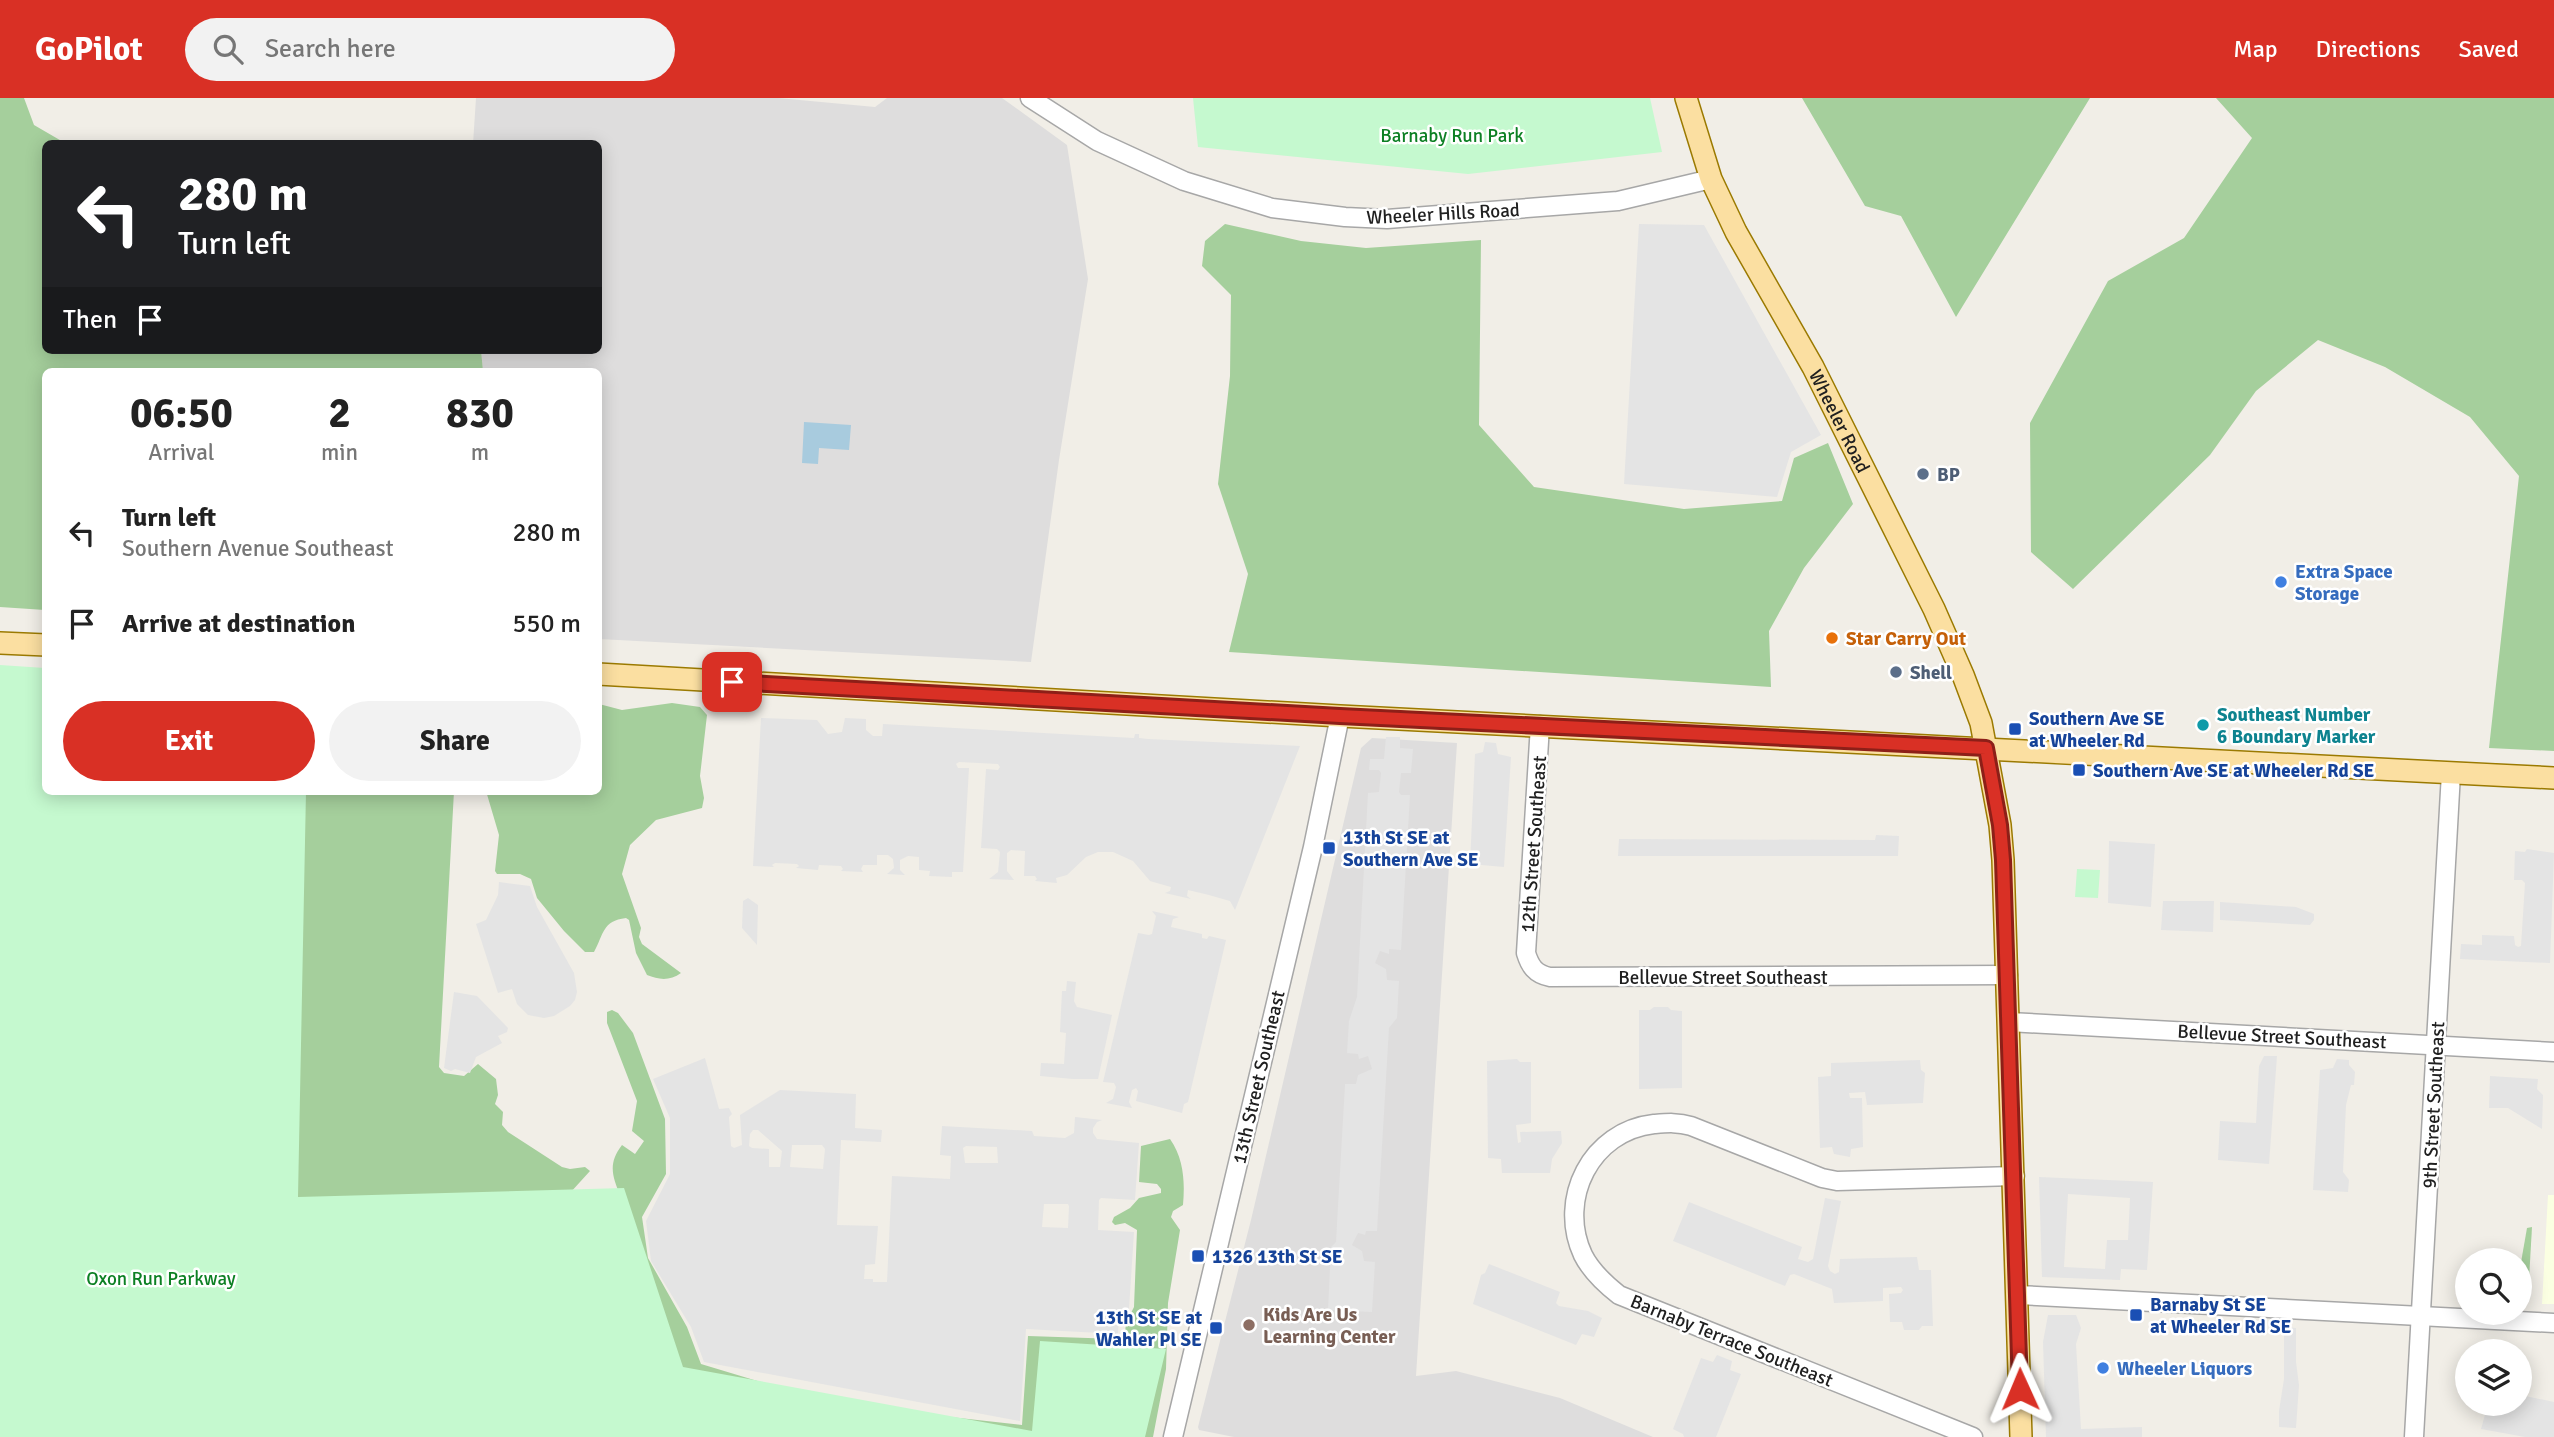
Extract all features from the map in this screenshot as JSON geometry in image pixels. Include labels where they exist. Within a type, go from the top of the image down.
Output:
[{"type":"main road","name":"Wheeler Road","points":[[1686,98],[1711,179],[1735,232],[1813,367],[1934,608],[1980,723],[2002,848],[2015,1176],[2021,1437]]},
{"type":"main road","points":[[0,643],[42,645]]},
{"type":"main road","points":[[602,674],[1340,716],[1541,724],[2554,778]]},
{"type":"street","name":"Wheeler Hills Road","points":[[1031,98],[1097,141],[1184,181],[1272,208],[1346,217],[1387,219],[1619,201],[1711,179]]},
{"type":"street","name":"13th Street Southeast","points":[[1173,1437],[1310,860],[1340,716]]},
{"type":"street","name":"12th Street Southeast","points":[[1528,962],[1526,953],[1541,724]]},
{"type":"street","name":"9th Street Southeast","points":[[2414,1437],[2451,773]]},
{"type":"street","name":"Bellevue Street Southeast","points":[[1528,962],[1537,973],[1548,977],[2008,975]]},
{"type":"street","name":"Bellevue Street Southeast","points":[[2010,1022],[2554,1052]]},
{"type":"street","name":"Barnaby Terrace Southeast","points":[[1973,1437],[1619,1294],[1597,1274],[1583,1254],[1576,1230],[1574,1202],[1584,1172],[1603,1148],[1627,1132],[1644,1125],[1669,1122],[1691,1126],[1822,1178],[1837,1181],[2015,1176]]},
{"type":"street","points":[[2018,1295],[2554,1323]]},
{"type":"shaded area","points":[[476,98],[778,98],[875,107],[887,98],[1002,98],[1067,145],[1088,279],[1031,662],[602,639],[602,368],[483,368],[481,354],[602,354],[602,140],[473,140]]},
{"type":"shaded area","points":[[1639,224],[1704,225],[1821,435],[1791,452],[1777,497],[1624,484]]},
{"type":"shaded area","points":[[761,718],[817,720],[828,734],[842,732],[845,718],[866,719],[866,730],[873,736],[882,736],[883,724],[1134,738],[1135,734],[1139,734],[1139,738],[1148,739],[1300,746],[1235,910],[1230,901],[1209,895],[1188,890],[1187,896],[1191,899],[1165,893],[1170,891],[1171,887],[1150,881],[1133,861],[1113,852],[1098,852],[1086,857],[1067,875],[1056,878],[1057,883],[1035,881],[1035,876],[1024,876],[1025,851],[1011,850],[1007,853],[1007,871],[1014,880],[989,879],[998,872],[1000,852],[997,849],[981,848],[986,769],[998,770],[998,764],[956,764],[958,768],[969,768],[963,872],[952,872],[952,877],[929,876],[930,871],[919,870],[919,857],[908,856],[900,860],[900,870],[905,875],[887,874],[894,868],[893,859],[888,855],[877,855],[877,865],[863,865],[863,872],[841,871],[841,866],[819,865],[818,870],[796,868],[799,866],[797,864],[753,866]]},
{"type":"shaded area","points":[[1386,737],[1400,737],[1400,748],[1413,749],[1411,773],[1401,773],[1399,792],[1401,795],[1410,795],[1401,950],[1389,949],[1389,954],[1380,951],[1375,963],[1386,969],[1387,980],[1399,981],[1397,1018],[1389,1028],[1377,1231],[1366,1231],[1365,1235],[1358,1233],[1352,1245],[1362,1251],[1364,1261],[1375,1262],[1372,1312],[1328,1310],[1331,1247],[1336,1242],[1345,1084],[1356,1084],[1358,1075],[1372,1069],[1368,1056],[1359,1059],[1358,1054],[1347,1053],[1349,1021],[1357,997],[1368,793],[1379,792],[1381,773],[1379,770],[1369,770],[1370,759],[1384,759]]},
{"type":"shaded area","points":[[1372,738],[1457,743],[1416,1376],[1456,1371],[1560,1398],[1653,1437],[1234,1437],[1199,1430],[1361,748]]},
{"type":"shaded area","points":[[1485,742],[1496,743],[1498,754],[1511,757],[1504,867],[1470,864],[1475,754],[1483,752]]},
{"type":"shaded area","points":[[1876,835],[1899,836],[1898,856],[1618,856],[1619,839],[1875,840]]},
{"type":"shaded area","points":[[2109,841],[2155,844],[2151,907],[2108,903]]},
{"type":"shaded area","points":[[2527,849],[2554,853],[2550,963],[2460,959],[2461,944],[2482,945],[2482,935],[2514,936],[2515,945],[2521,946],[2525,883],[2522,880],[2514,880],[2515,851],[2525,852]]},
{"type":"shaded area","points":[[499,882],[530,886],[537,907],[574,973],[577,992],[575,1000],[554,1016],[544,1018],[528,1015],[517,1004],[512,989],[498,993],[476,924],[486,920],[498,895]]},
{"type":"shaded area","points":[[748,898],[758,905],[757,945],[742,928],[743,901]]},
{"type":"shaded area","points":[[2163,901],[2214,901],[2213,932],[2161,930]]},
{"type":"shaded area","points":[[2220,902],[2296,907],[2314,914],[2314,920],[2310,925],[2220,920]]},
{"type":"shaded area","points":[[1152,911],[1179,917],[1173,919],[1171,927],[1202,934],[1202,938],[1207,939],[1209,936],[1226,940],[1188,1102],[1184,1104],[1182,1113],[1136,1101],[1136,1088],[1132,1090],[1129,1102],[1132,1108],[1106,1103],[1113,1099],[1116,1087],[1114,1083],[1103,1082],[1138,933],[1152,934],[1156,916]]},
{"type":"shaded area","points":[[1067,981],[1076,982],[1074,1001],[1077,1007],[1112,1015],[1098,1079],[1040,1076],[1041,1063],[1064,1064],[1066,1033],[1060,1032],[1062,991],[1066,991]]},
{"type":"shaded area","points":[[454,992],[477,996],[508,1028],[507,1032],[498,1036],[502,1043],[476,1057],[470,1073],[444,1068]]},
{"type":"shaded area","points":[[1654,1007],[1682,1011],[1682,1088],[1639,1089],[1639,1010],[1650,1010]]},
{"type":"shaded area","points":[[2264,1056],[2277,1056],[2269,1164],[2218,1160],[2220,1121],[2256,1123],[2259,1066]]},
{"type":"shaded area","points":[[705,1058],[719,1109],[729,1108],[732,1114],[729,1117],[731,1146],[734,1148],[742,1145],[740,1115],[780,1090],[856,1094],[855,1128],[882,1130],[881,1142],[841,1140],[837,1225],[878,1226],[875,1264],[865,1265],[864,1279],[873,1279],[873,1282],[887,1282],[892,1176],[950,1179],[951,1156],[940,1155],[942,1126],[1032,1131],[1034,1136],[1065,1138],[1074,1133],[1075,1117],[1102,1120],[1093,1128],[1097,1139],[1139,1143],[1135,1200],[1099,1200],[1098,1230],[1134,1232],[1129,1309],[1119,1309],[1118,1334],[1026,1329],[1020,1421],[704,1362],[691,1327],[651,1261],[646,1221],[670,1174],[670,1118],[653,1079]],"holes":[[[753,1130],[758,1130],[782,1151],[780,1167],[769,1167],[769,1149],[749,1146]],[[792,1145],[822,1145],[825,1149],[823,1169],[790,1167]],[[997,1147],[998,1163],[965,1163],[963,1148]],[[1044,1204],[1068,1204],[1068,1228],[1042,1227]]]},
{"type":"shaded area","points":[[1517,1059],[1520,1062],[1531,1062],[1531,1123],[1516,1125],[1518,1143],[1521,1142],[1520,1132],[1561,1131],[1562,1143],[1552,1159],[1550,1173],[1502,1173],[1501,1159],[1488,1158],[1487,1061]]},
{"type":"shaded area","points":[[2337,1059],[2349,1060],[2349,1065],[2355,1072],[2354,1085],[2351,1085],[2346,1105],[2343,1172],[2349,1180],[2348,1192],[2313,1190],[2320,1070],[2333,1068]]},
{"type":"shaded area","points":[[1920,1060],[1921,1070],[1925,1073],[1923,1103],[1867,1105],[1865,1092],[1849,1093],[1850,1098],[1862,1098],[1863,1147],[1851,1149],[1850,1157],[1834,1154],[1832,1147],[1820,1148],[1818,1077],[1831,1076],[1831,1063]]},
{"type":"shaded area","points":[[2490,1076],[2538,1079],[2537,1089],[2543,1095],[2542,1129],[2508,1108],[2489,1108]]},
{"type":"shaded area","points":[[2039,1177],[2153,1182],[2147,1270],[2121,1269],[2120,1280],[2042,1277]],"holes":[[[2068,1194],[2130,1198],[2128,1240],[2107,1240],[2105,1269],[2064,1267]]]},
{"type":"shaded area","points":[[2548,1195],[2554,1195],[2554,1304],[2542,1304]]},
{"type":"shaded area","points":[[1825,1198],[1841,1201],[1828,1266],[1830,1271],[1835,1274],[1839,1272],[1840,1259],[1917,1257],[1919,1270],[1931,1270],[1933,1326],[1904,1330],[1902,1322],[1890,1322],[1889,1294],[1901,1293],[1901,1287],[1883,1288],[1883,1301],[1834,1303],[1832,1289],[1794,1274],[1790,1275],[1785,1286],[1673,1241],[1689,1202],[1802,1247],[1798,1259],[1808,1262],[1813,1259]]},
{"type":"shaded area","points":[[1489,1264],[1560,1292],[1556,1303],[1559,1306],[1588,1311],[1602,1318],[1594,1337],[1582,1334],[1576,1345],[1473,1304],[1481,1275]]},
{"type":"shaded area","points":[[2048,1315],[2076,1315],[2081,1328],[2076,1344],[2081,1429],[2142,1427],[2142,1437],[2046,1437],[2043,1342]]},
{"type":"shaded area","points":[[2284,1327],[2296,1328],[2299,1385],[2296,1428],[2279,1427],[2284,1379]]},
{"type":"shaded area","points":[[1717,1355],[1732,1361],[1730,1370],[1741,1374],[1716,1437],[1684,1437],[1673,1429],[1701,1358],[1713,1362]]},
{"type":"shaded area","points":[[2532,1397],[2554,1402],[2554,1437],[2525,1437],[2481,1429],[2485,1416],[2532,1416]]},
{"type":"green space","points":[[0,98],[24,98],[34,125],[60,140],[42,140],[42,354],[481,354],[483,368],[42,368],[42,610],[0,607]]},
{"type":"green space","name":"Barnaby Run Park","points":[[1193,98],[1650,98],[1662,152],[1468,174],[1198,147]]},
{"type":"green space","points":[[1802,98],[2090,98],[1956,317],[1901,216],[1865,206]]},
{"type":"green space","points":[[2216,98],[2554,98],[2554,751],[2489,748],[2519,476],[2470,417],[2385,367],[2318,340],[2256,391],[2210,455],[2073,589],[2031,552],[2030,423],[2108,281],[2184,238],[2252,138]]},
{"type":"green space","points":[[1225,224],[1301,241],[1366,248],[1481,240],[1479,425],[1534,487],[1684,509],[1782,501],[1794,458],[1828,443],[1853,504],[1804,568],[1769,631],[1771,687],[1229,652],[1248,574],[1218,484],[1230,376],[1231,295],[1202,266],[1205,241]]},
{"type":"green space","name":"Oxon Run Parkway","points":[[0,665],[42,668],[42,795],[306,795],[298,1197],[624,1188],[683,1367],[1032,1431],[1040,1341],[1166,1349],[1145,1437],[0,1437]]},
{"type":"green space","points":[[672,703],[700,707],[707,715],[700,776],[704,798],[702,808],[656,820],[630,845],[622,874],[641,928],[639,937],[642,944],[681,973],[664,979],[647,975],[636,953],[629,920],[626,918],[608,925],[594,952],[585,952],[537,898],[531,879],[520,874],[497,874],[495,871],[499,835],[487,795],[602,795],[602,705],[622,710]]},
{"type":"green space","name":"Oxon Run Parkway","points":[[46,795],[454,795],[439,1067],[444,1073],[464,1076],[478,1064],[496,1079],[498,1095],[495,1104],[503,1112],[502,1125],[508,1132],[562,1167],[585,1167],[590,1171],[570,1193],[620,1195],[613,1176],[615,1158],[622,1145],[635,1154],[644,1141],[632,1131],[637,1101],[607,1023],[607,1012],[612,1010],[618,1013],[633,1033],[665,1119],[666,1174],[642,1217],[648,1258],[687,1327],[701,1364],[833,1404],[1022,1425],[1028,1336],[1118,1339],[1125,1333],[1126,1323],[1134,1307],[1137,1230],[1125,1223],[1115,1225],[1112,1222],[1114,1217],[1130,1208],[1139,1198],[1161,1193],[1157,1184],[1139,1182],[1141,1146],[1170,1139],[1181,1163],[1184,1196],[1183,1205],[1173,1211],[1171,1217],[1180,1230],[1168,1303],[1166,1369],[1153,1437],[0,1437]]},
{"type":"green space","points":[[2077,869],[2100,870],[2098,898],[2075,897]]},
{"type":"green space","points":[[2532,1227],[2531,1248],[2524,1248],[2527,1228]]},
{"type":"water","points":[[804,422],[851,425],[849,450],[819,448],[818,464],[802,463]]},
{"type":"place","name":"BP","points":[[1923,474]]},
{"type":"place","name":"Extra Space Storage","points":[[2281,582]]},
{"type":"place","name":"Star Carry Out","points":[[1832,638]]},
{"type":"place","name":"Shell","points":[[1896,672]]},
{"type":"place","name":"Southeast Number 6 Boundary Marker","points":[[2203,725]]},
{"type":"place","name":"Southern Ave SE at Wheeler Rd","points":[[2015,729]]},
{"type":"place","name":"Southern Ave SE at Wheeler Rd SE","points":[[2079,770]]},
{"type":"place","name":"13th St SE at Southern Ave SE","points":[[1329,848]]},
{"type":"place","name":"1326 13th St SE","points":[[1198,1256]]},
{"type":"place","name":"Barnaby St SE at Wheeler Rd SE","points":[[2136,1315]]},
{"type":"place","name":"Kids Are Us Learning Center","points":[[1249,1325]]},
{"type":"place","name":"13th St SE at Wahler Pl SE","points":[[1216,1328]]},
{"type":"place","name":"Wheeler Liquors","points":[[2103,1368]]},
{"type":"route","points":[[732,682],[1986,748],[2000,825],[2003,860],[2020,1389]]}]
